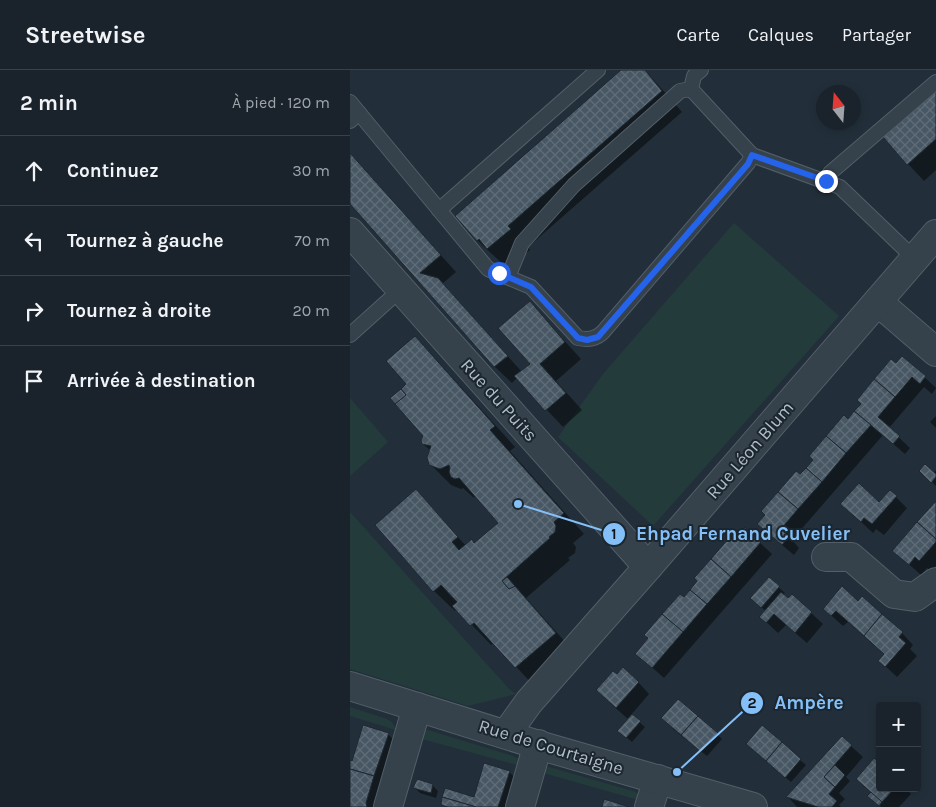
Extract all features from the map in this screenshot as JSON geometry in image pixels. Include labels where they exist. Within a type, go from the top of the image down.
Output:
[{"type":"street","name":"Rue du Puits","points":[[350,232],[648,568]]},
{"type":"street","name":"Rue Léon Blum","points":[[506,734],[529,702],[648,568],[936,234]]},
{"type":"street","points":[[878,302],[936,352]]},
{"type":"street","points":[[826,557],[851,557],[894,594],[915,598],[936,582]]},
{"type":"street","name":"Rue de Courtaigne","points":[[350,686],[753,807]]},
{"type":"street","points":[[388,807],[417,707]]},
{"type":"street","points":[[520,807],[538,744]]},
{"type":"street","points":[[649,807],[658,779]]},
{"type":"lane","points":[[439,210],[598,70]]},
{"type":"lane","points":[[691,88],[694,76],[701,70]]},
{"type":"lane","points":[[826,181],[830,173],[936,82]]},
{"type":"lane","points":[[508,277],[522,243],[574,185],[680,91],[691,88]]},
{"type":"lane","points":[[691,88],[752,155],[840,187],[915,259]]},
{"type":"lane","points":[[350,102],[355,117],[439,210],[488,269],[531,287],[578,338],[587,340],[598,337],[748,164],[752,155]]},
{"type":"lane","points":[[350,335],[400,290]]},
{"type":"green space","points":[[734,223],[839,316],[653,526],[558,437],[603,374]]},
{"type":"green space","points":[[350,398],[388,442],[350,476]]},
{"type":"green space","points":[[350,512],[510,690],[516,694],[468,706],[350,669]]},
{"type":"green space","points":[[350,707],[387,719],[392,722],[396,730],[350,716]]},
{"type":"green space","points":[[428,730],[513,756],[518,759],[521,766],[418,738],[422,731]]},
{"type":"green space","points":[[545,767],[636,792],[642,801],[540,772]]},
{"type":"building","points":[[621,70],[645,70],[662,91],[508,226],[511,229],[487,249],[479,239],[477,241],[455,216]]},
{"type":"building","points":[[936,90],[936,139],[907,165],[883,137]]},
{"type":"building","points":[[350,153],[441,255],[420,273],[438,278],[508,356],[494,367],[350,204]]},
{"type":"building","points":[[530,301],[565,342],[540,364],[566,393],[545,411],[514,376],[530,364],[498,328]]},
{"type":"building","points":[[415,336],[495,426],[490,430],[564,513],[554,522],[556,526],[555,532],[550,538],[502,581],[509,589],[515,586],[556,633],[515,668],[474,623],[470,626],[452,606],[457,602],[441,585],[433,592],[375,525],[416,489],[458,537],[452,542],[459,550],[472,539],[474,543],[498,523],[459,478],[451,477],[449,465],[440,469],[429,465],[427,457],[431,446],[422,444],[423,436],[395,404],[406,395],[401,389],[406,384],[386,361]]},
{"type":"building","points":[[902,356],[926,376],[920,384],[912,377],[895,397],[874,379],[891,359],[896,363]]},
{"type":"building","points":[[874,379],[895,397],[878,417],[900,436],[893,444],[854,411],[861,404],[857,400]]},
{"type":"building","points":[[401,389],[406,395],[395,404],[390,398]]},
{"type":"building","points":[[854,411],[871,425],[846,453],[826,436],[844,415],[848,419]]},
{"type":"building","points":[[826,436],[846,453],[822,482],[806,468],[813,460],[809,456]]},
{"type":"building","points":[[925,464],[936,474],[931,483],[919,471]]},
{"type":"building","points":[[806,468],[822,482],[798,509],[778,492],[796,471],[800,474]]},
{"type":"building","points":[[859,483],[879,502],[890,490],[897,496],[872,524],[864,518],[861,522],[840,504]]},
{"type":"building","points":[[778,492],[798,509],[781,529],[789,536],[782,545],[757,524],[765,515],[761,511]]},
{"type":"building","points":[[936,501],[936,539],[917,522]]},
{"type":"building","points":[[917,522],[936,539],[936,542],[919,561],[915,557],[909,565],[892,551]]},
{"type":"building","points":[[745,527],[761,542],[731,577],[711,559],[729,538],[733,541]]},
{"type":"building","points":[[711,559],[731,577],[707,604],[690,590],[697,581],[694,578]]},
{"type":"building","points":[[507,577],[515,586],[509,589],[502,581]]},
{"type":"building","points":[[769,577],[780,586],[761,608],[750,598]]},
{"type":"building","points":[[842,586],[858,601],[862,596],[882,614],[864,636],[836,611],[831,616],[823,609]]},
{"type":"building","points":[[690,590],[707,604],[683,632],[662,614],[680,594],[684,597]]},
{"type":"building","points":[[781,592],[788,598],[792,594],[812,612],[795,633],[774,614],[766,623],[759,617]]},
{"type":"building","points":[[662,614],[683,632],[652,668],[635,654],[648,638],[644,635]]},
{"type":"building","points":[[882,614],[903,632],[899,637],[906,643],[885,667],[878,661],[884,654],[864,636]]},
{"type":"building","points":[[623,667],[639,682],[616,708],[596,690],[613,671],[617,674]]},
{"type":"building","points":[[678,699],[698,716],[681,735],[661,718]]},
{"type":"building","points":[[632,714],[641,721],[626,738],[617,731]]},
{"type":"building","points":[[698,716],[718,733],[701,752],[681,735]]},
{"type":"building","points":[[363,725],[389,733],[374,776],[350,769],[350,760],[352,761]]},
{"type":"building","points":[[762,725],[782,742],[766,761],[746,744]]},
{"type":"building","points":[[842,736],[852,745],[824,777],[835,787],[829,794],[837,801],[832,807],[818,807],[786,797]]},
{"type":"building","points":[[782,742],[801,759],[785,778],[766,761]]},
{"type":"building","points":[[874,758],[876,760],[876,792],[891,792],[882,802],[856,779]]},
{"type":"building","points":[[484,763],[510,771],[498,807],[476,807],[442,797],[445,788],[474,797]]},
{"type":"building","points":[[835,765],[845,775],[835,787],[824,777]]},
{"type":"building","points":[[350,769],[374,776],[366,803],[367,807],[350,807]]},
{"type":"building","points":[[417,779],[433,784],[431,793],[413,788]]},
{"type":"building","points":[[871,792],[882,802],[879,806],[867,796]]},
{"type":"building","points":[[442,797],[476,807],[448,807],[441,805]]},
{"type":"building","points":[[604,799],[629,807],[602,807]]},
{"type":"place","name":"Ehpad Fernand Cuvelier","points":[[518,504]]},
{"type":"place","name":"Ampère","points":[[677,772]]},
{"type":"route","points":[[499,273],[531,287],[578,338],[587,340],[598,337],[748,164],[752,155],[826,181]]}]
